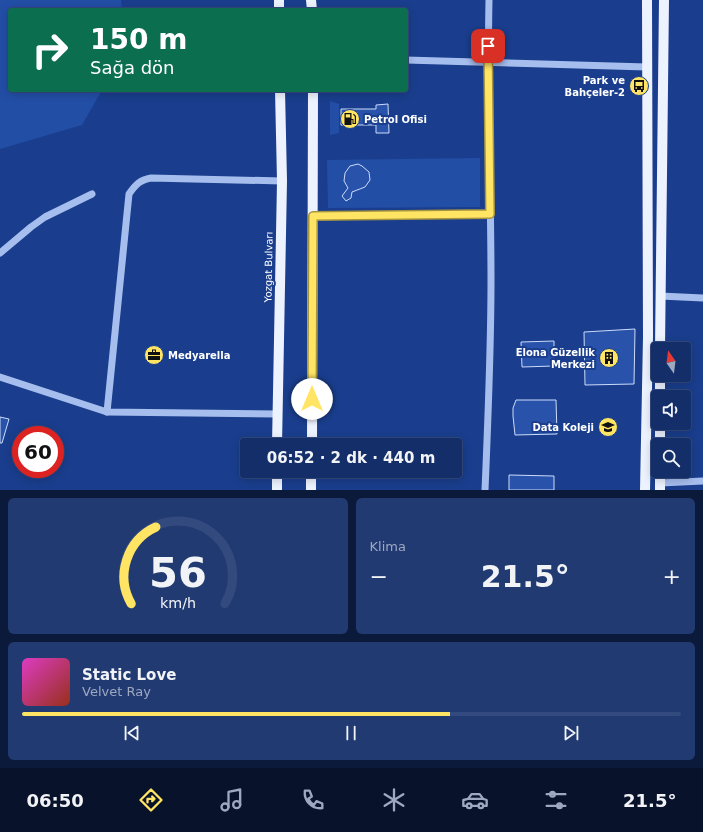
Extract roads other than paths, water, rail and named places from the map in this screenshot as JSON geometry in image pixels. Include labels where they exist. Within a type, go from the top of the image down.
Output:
[{"type":"main road","points":[[645,490],[648,337],[647,0]]},
{"type":"main road","points":[[660,342],[664,0]]},
{"type":"main road","name":"Yozgat Bulvarı","points":[[277,438],[282,181],[280,92]]},
{"type":"main road","points":[[312,438],[313,92]]},
{"type":"main road","points":[[277,478],[277,490]]},
{"type":"main road","points":[[311,478],[311,490]]},
{"type":"street","points":[[485,490],[489,407],[491,281],[488,61],[489,0]]},
{"type":"street","points":[[408,60],[488,61],[647,67]]},
{"type":"street","points":[[107,412],[129,194],[135,185],[142,180],[151,178],[282,181]]},
{"type":"street","points":[[0,253],[31,226],[92,194]]},
{"type":"street","points":[[313,216],[490,214]]},
{"type":"street","points":[[660,296],[703,298]]},
{"type":"street","points":[[0,377],[107,412],[277,414]]},
{"type":"street","points":[[660,486],[703,481]]},
{"type":"place","name":"Park ve Bahçeler-2","points":[[639,86]]},
{"type":"place","name":"Petrol Ofisi","points":[[350,119]]},
{"type":"place","name":"Medyarella","points":[[154,355]]},
{"type":"place","name":"Elona Güzellik Merkezi","points":[[609,358]]},
{"type":"place","name":"Data Koleji","points":[[608,427]]}]
